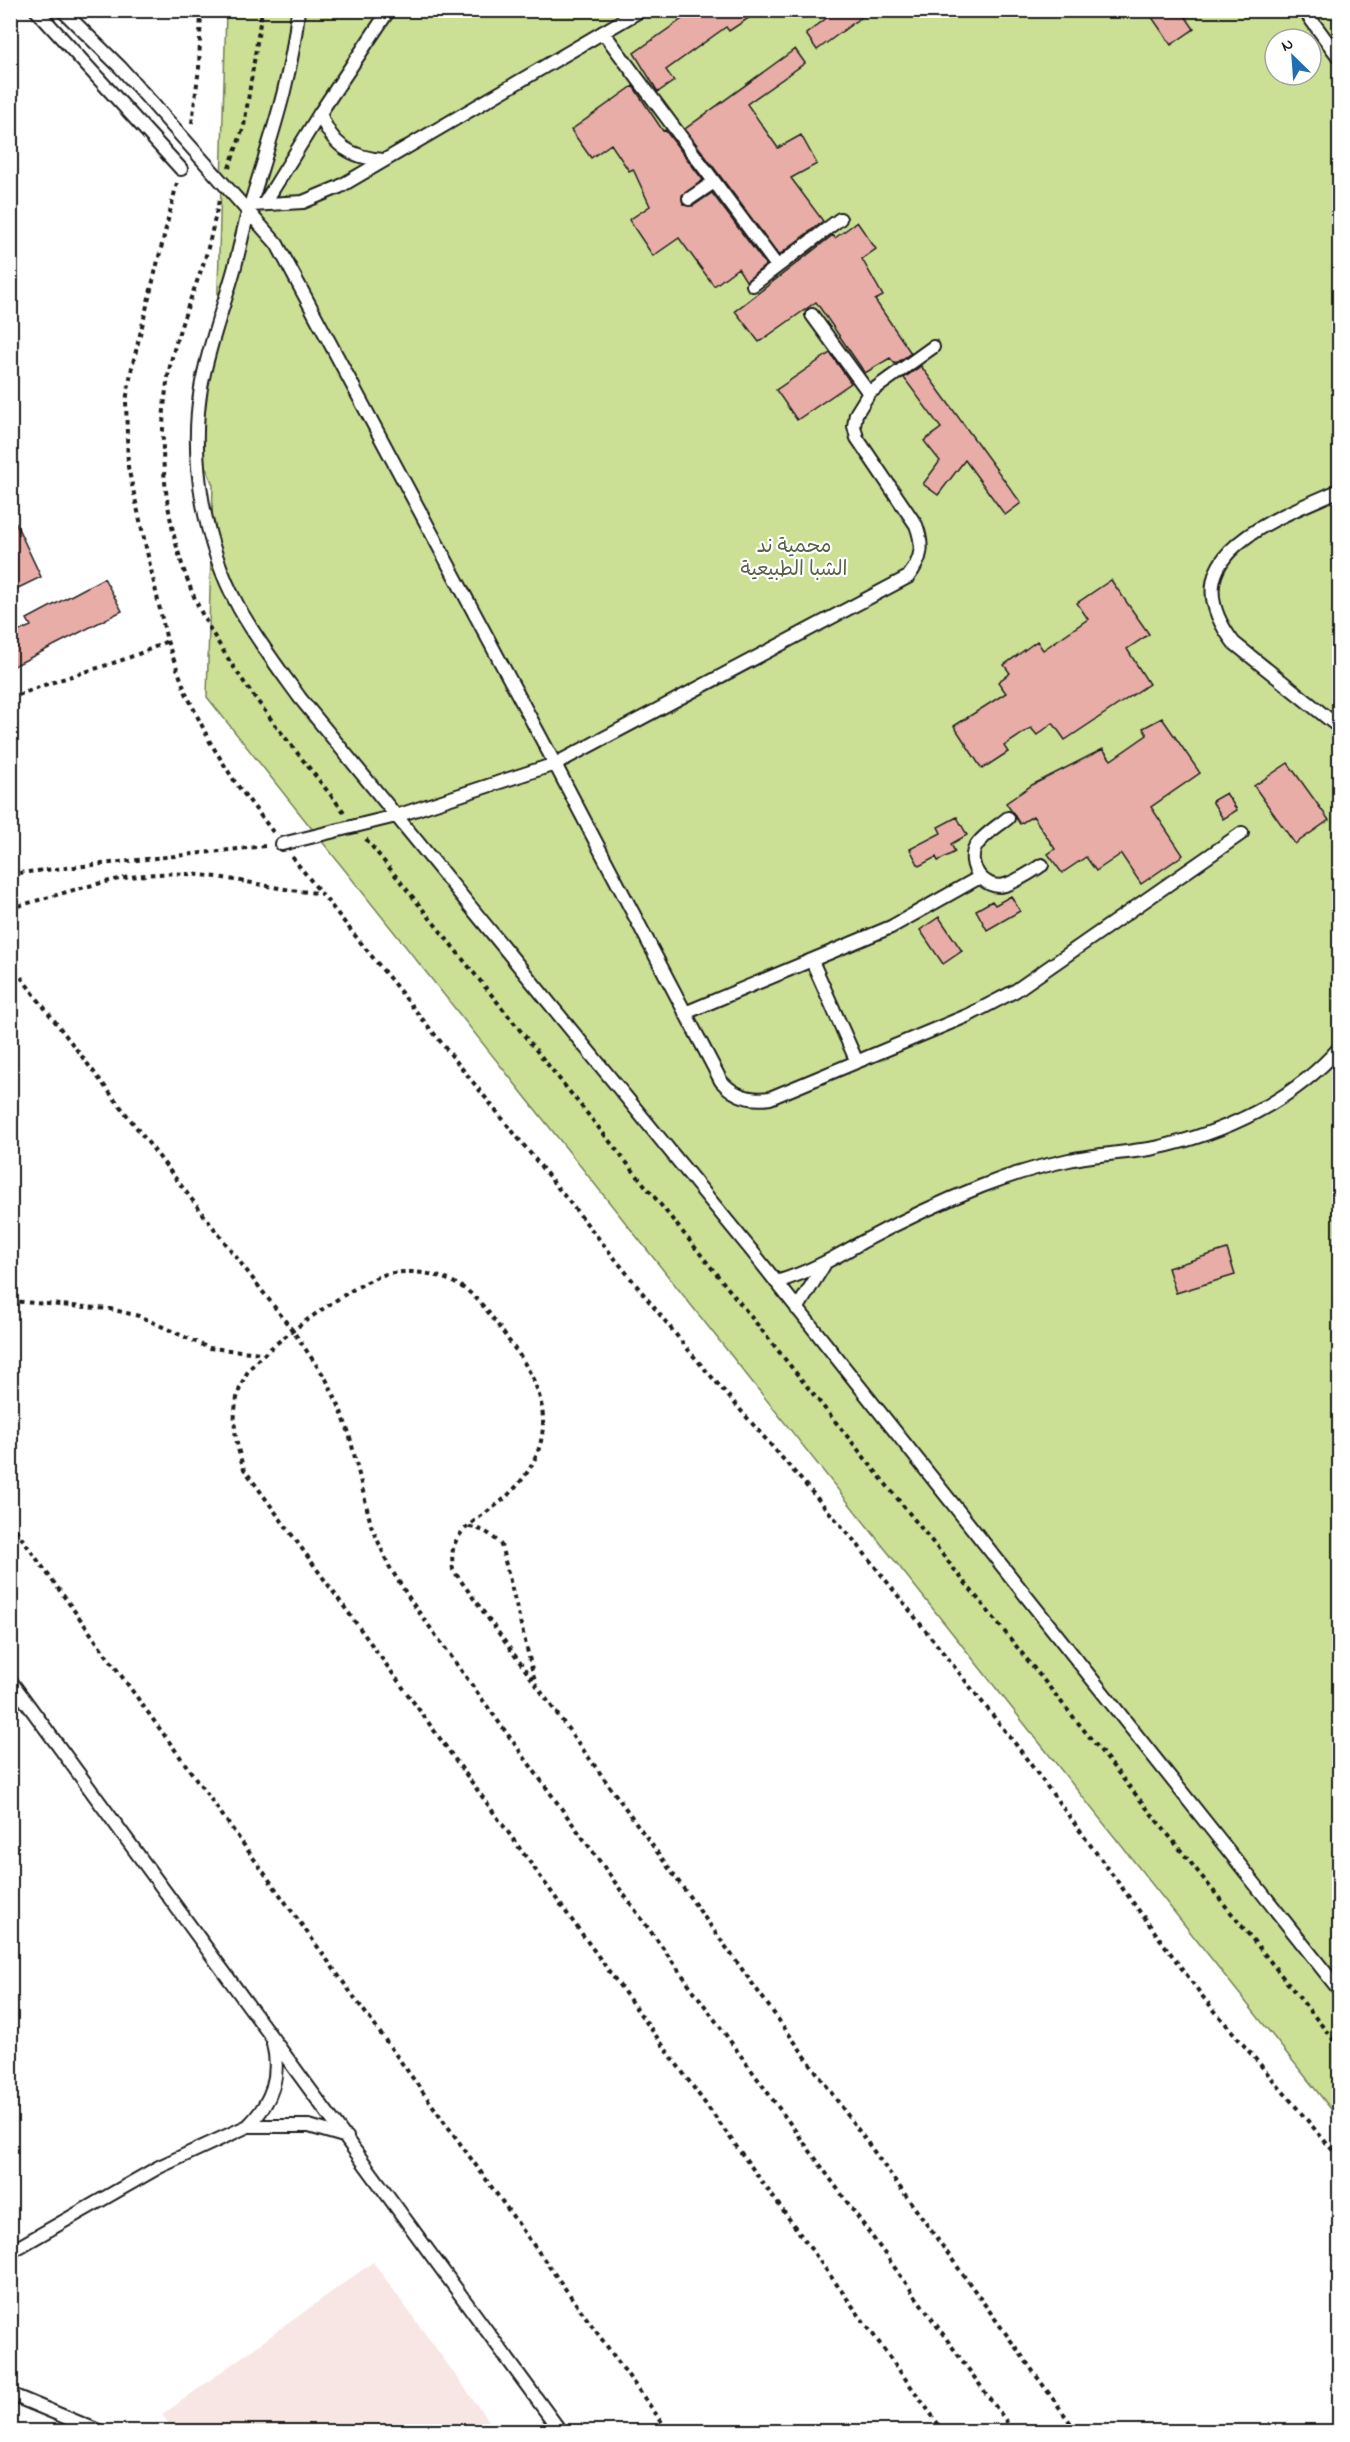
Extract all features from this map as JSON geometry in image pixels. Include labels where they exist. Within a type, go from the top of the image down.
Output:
[{"type":"lane","points":[[36,10],[181,169]]},
{"type":"lane","points":[[62,10],[121,68],[186,145],[250,209],[277,244],[555,764],[721,1081],[728,1089],[748,1098],[770,1098],[969,1016],[1015,991],[1242,833]]},
{"type":"lane","points":[[298,10],[295,42],[276,129],[250,209],[201,388],[198,449],[203,503],[217,556],[238,606],[300,698],[776,1282],[1340,1990]]},
{"type":"lane","points":[[264,204],[320,113],[389,10]]},
{"type":"lane","points":[[250,209],[264,204],[303,202],[321,196],[640,10]]},
{"type":"lane","points":[[1304,10],[1340,59]]},
{"type":"lane","points":[[603,32],[777,266]]},
{"type":"lane","points":[[320,113],[326,130],[336,144],[350,154],[384,160]]},
{"type":"lane","points":[[689,199],[714,182]]},
{"type":"lane","points":[[753,285],[840,219]]},
{"type":"lane","points":[[812,315],[869,393]]},
{"type":"lane","points":[[282,844],[396,816],[555,764],[908,577],[917,566],[921,552],[921,538],[916,525],[857,438],[854,426],[858,408],[869,393],[933,347]]},
{"type":"lane","points":[[1340,490],[1272,521],[1240,540],[1226,554],[1217,571],[1214,590],[1219,619],[1234,643],[1340,728]]},
{"type":"lane","points":[[1008,818],[975,847],[973,858],[980,877],[991,885],[1003,886],[1042,865]]},
{"type":"lane","points":[[685,1013],[891,927],[980,877]]},
{"type":"lane","points":[[812,961],[857,1062]]},
{"type":"lane","points":[[776,1282],[824,1264],[901,1222],[982,1186],[1070,1160],[1154,1148],[1192,1139],[1228,1125],[1266,1108],[1300,1085],[1340,1047]]},
{"type":"lane","points":[[797,1309],[824,1264]]},
{"type":"lane","points":[[10,1680],[561,2432]]},
{"type":"lane","points":[[10,2252],[159,2167],[248,2126],[261,2112],[271,2095],[276,2076],[276,2056],[271,2038]]},
{"type":"lane","points":[[248,2126],[309,2126],[347,2138]]},
{"type":"lane","points":[[10,2394],[101,2432]]},
{"type":"path","points":[[186,145],[198,77],[201,10]]},
{"type":"path","points":[[181,169],[134,356],[126,401],[126,434],[130,478],[167,641],[186,693],[210,742],[260,817],[320,893],[690,1352],[850,1536],[1046,1784],[1203,1997],[1340,2159]]},
{"type":"path","points":[[10,699],[50,682],[131,658],[167,641]]},
{"type":"path","points":[[10,874],[282,844]]},
{"type":"path","points":[[10,908],[113,880],[150,874],[187,874],[289,891],[320,893]]},
{"type":"path","points":[[10,963],[293,1331],[326,1379],[349,1433],[371,1525],[389,1566],[413,1604],[1014,2432]]},
{"type":"path","points":[[944,2432],[257,1491],[244,1469],[236,1446],[233,1420],[238,1396],[247,1372],[262,1353],[360,1286],[385,1274],[412,1271],[438,1276],[463,1287],[482,1306],[530,1370],[541,1395],[544,1421],[540,1447],[530,1472],[505,1498],[457,1538],[452,1554],[453,1570],[1077,2432]]},
{"type":"path","points":[[10,1301],[110,1309],[139,1316],[209,1348],[262,1353]]},
{"type":"path","points":[[10,1522],[669,2432]]},
{"type":"path","points":[[469,1527],[487,1532],[501,1545],[536,1686]]},
{"type":"shaded area","points":[[373,2262],[496,2431],[175,2431],[162,2415]]},
{"type":"green space","name":"محمية ند الشبا الطبيعية","points":[[226,11],[1339,11],[1339,2119],[207,697],[213,485],[198,449],[217,323]]},
{"type":"building","points":[[695,10],[761,10],[729,31],[726,27],[666,70],[674,81],[658,92],[634,53]]},
{"type":"building","points":[[837,10],[871,10],[817,50],[806,34]]},
{"type":"building","points":[[1147,10],[1181,10],[1194,29],[1171,45]]},
{"type":"building","points":[[795,49],[805,63],[747,104],[778,148],[801,135],[817,164],[791,178],[823,221],[779,255],[685,129]]},
{"type":"building","points":[[633,86],[663,131],[665,130],[703,180],[682,195],[683,204],[693,206],[712,193],[766,265],[746,281],[738,268],[714,286],[679,238],[653,256],[629,220],[650,206],[633,169],[629,171],[611,144],[591,158],[571,130]]},
{"type":"building","points":[[857,222],[876,249],[862,259],[883,296],[875,300],[911,353],[895,364],[890,358],[865,373],[816,302],[759,342],[735,311],[833,235],[835,238]]},
{"type":"building","points":[[830,353],[851,383],[797,420],[776,390]]},
{"type":"building","points":[[921,366],[1021,503],[1005,515],[965,460],[938,495],[923,484],[940,461],[924,441],[941,428],[904,378]]},
{"type":"building","points":[[10,511],[41,577],[10,592]]},
{"type":"building","points":[[104,578],[122,611],[10,668],[10,635],[31,626],[27,619]]},
{"type":"building","points":[[1111,580],[1149,634],[1127,649],[1149,684],[1065,740],[1053,723],[1037,735],[1031,728],[1004,746],[1008,752],[982,769],[954,726],[1006,693],[998,682],[1010,673],[1004,665],[1037,641],[1043,650],[1088,619],[1077,603]]},
{"type":"building","points":[[1162,718],[1200,773],[1151,807],[1183,855],[1141,884],[1121,854],[1096,871],[1086,857],[1062,873],[1048,854],[1055,849],[1033,816],[1020,824],[1006,803],[1032,785],[1103,749],[1111,760],[1147,735],[1143,728]]},
{"type":"building","points":[[1288,763],[1329,820],[1295,844],[1254,786]]},
{"type":"building","points":[[1226,793],[1237,810],[1223,819],[1212,801]]},
{"type":"building","points":[[957,817],[967,835],[951,844],[955,852],[938,861],[936,857],[919,866],[910,849],[941,833],[938,827]]},
{"type":"building","points":[[1011,896],[1020,911],[987,930],[976,910],[992,901],[995,905]]},
{"type":"building","points":[[939,917],[962,951],[943,964],[920,930]]},
{"type":"building","points":[[1227,1249],[1235,1275],[1176,1293],[1168,1268]]}]
